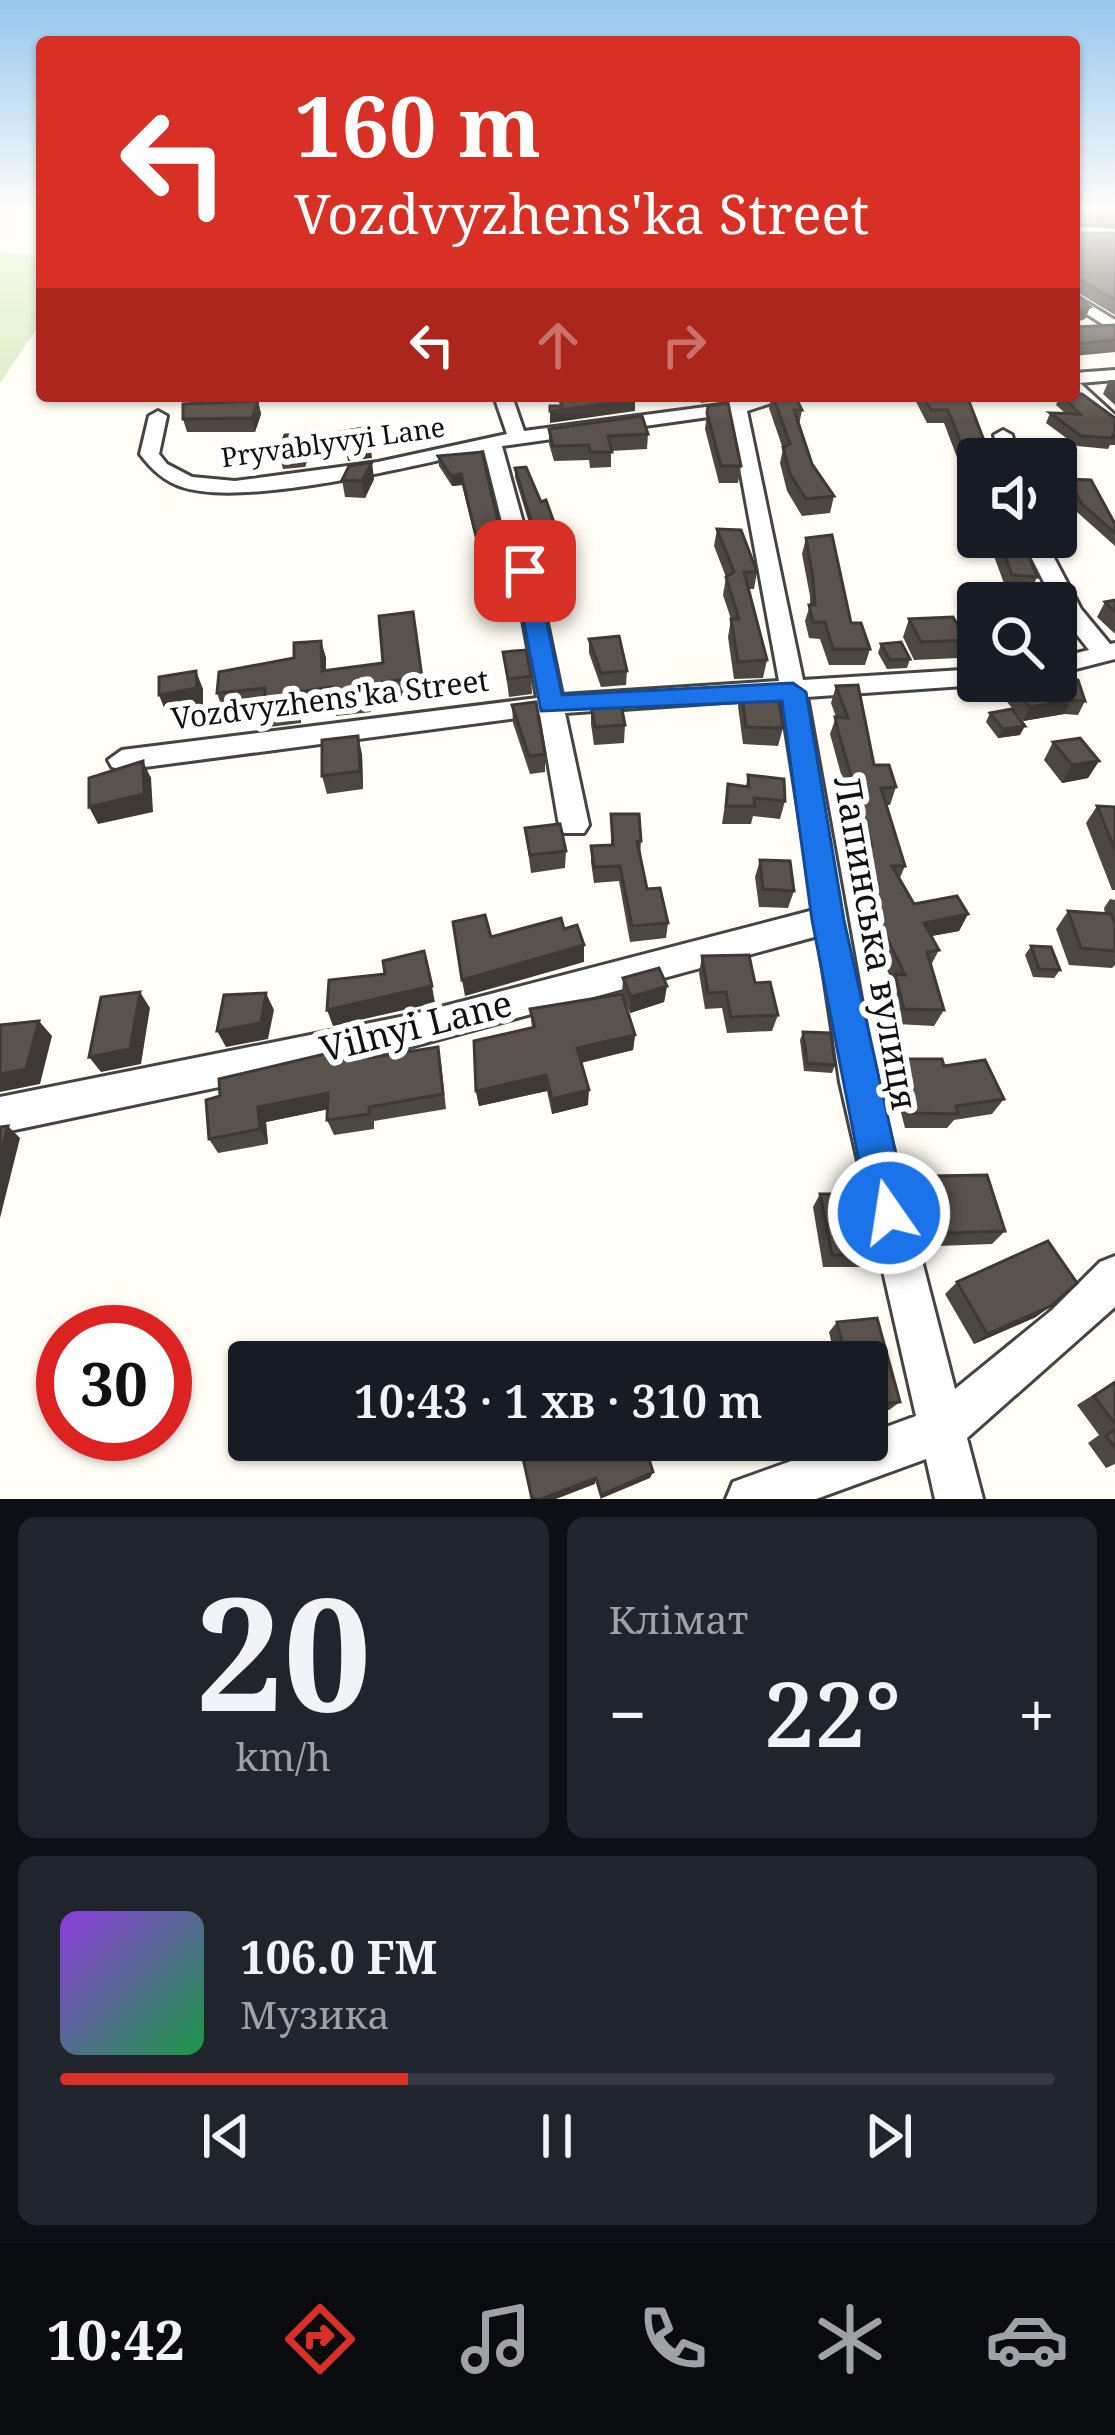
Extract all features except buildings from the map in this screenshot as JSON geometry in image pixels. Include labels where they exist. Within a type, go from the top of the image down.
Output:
[{"type":"street","points":[[1080,302],[1113,326]]},
{"type":"street","points":[[1092,327],[1113,326]]},
{"type":"street","points":[[1080,381],[1115,375]]},
{"type":"street","points":[[1080,388],[1115,425]]},
{"type":"street","points":[[505,402],[517,437]]},
{"type":"street","name":"Pryvablyvyi Lane","points":[[158,416],[149,454],[172,476],[212,488],[378,468],[517,437],[736,402]]},
{"type":"street","name":"Лапинська вулиця","points":[[736,402],[793,692],[858,1082],[959,1499]]},
{"type":"street","points":[[492,444],[525,571],[574,825]]},
{"type":"street","points":[[1043,558],[1071,612],[1110,652],[1077,661]]},
{"type":"street","name":"Vozdvyzhens'ka Street","points":[[122,760],[550,705],[957,679]]},
{"type":"street","name":"Vilnyi Lane","points":[[0,1115],[410,1031],[828,920]]},
{"type":"street","points":[[750,1499],[940,1431],[1067,1325],[1115,1277]]},
{"type":"green space","points":[[0,280],[36,280],[36,330],[0,383]]},
{"type":"route","points":[[525,571],[550,705],[793,692],[828,920],[858,1082],[889,1213]]}]
